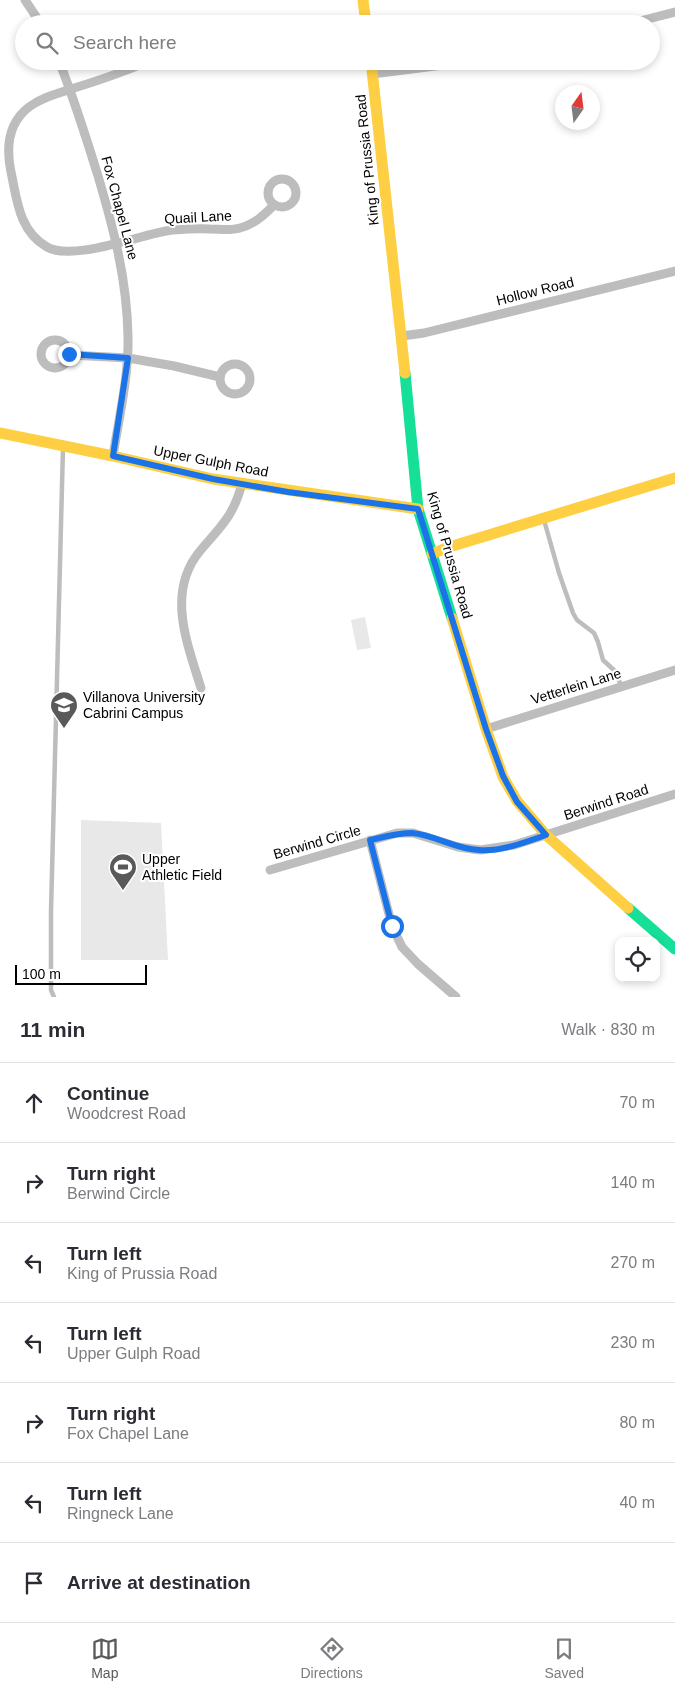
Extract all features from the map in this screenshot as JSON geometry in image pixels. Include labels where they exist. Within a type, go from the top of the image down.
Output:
[{"type":"street","points":[[25,0],[35,15]]},
{"type":"street","points":[[363,0],[365,15]]},
{"type":"street","points":[[660,16],[675,12]]},
{"type":"street","name":"Fox Chapel Lane","points":[[62,70],[76,106],[117,242],[127,304],[128,358],[113,456]]},
{"type":"street","name":"Quail Lane","points":[[124,70],[50,96],[28,107],[18,117],[12,132],[8,157],[21,216],[28,231],[34,238],[48,248],[59,252],[84,251],[167,231],[238,229],[258,220],[274,205]]},
{"type":"street","name":"King of Prussia Road","points":[[372,70],[402,336],[418,509],[486,729],[503,776],[517,802],[546,835],[675,949]]},
{"type":"street","points":[[372,74],[404,70]]},
{"type":"street","name":"Hollow Road","points":[[402,336],[424,333],[675,271]]},
{"type":"street","points":[[69,354],[128,358],[220,377]]},
{"type":"street","name":"Upper Gulph Road","points":[[0,433],[213,479],[288,492],[418,509]]},
{"type":"street","points":[[432,554],[446,548],[675,478]]},
{"type":"street","points":[[201,688],[186,640],[181,601],[183,584],[189,568],[198,553],[233,510],[238,501],[242,484]]},
{"type":"street","name":"Vetterlein Lane","points":[[486,729],[675,670]]},
{"type":"street","name":"Berwind Road","points":[[546,835],[675,794]]},
{"type":"street","name":"Berwind Circle","points":[[270,870],[397,833],[413,834],[458,847],[480,850],[514,845],[546,835]]},
{"type":"street","points":[[370,840],[392,926],[402,947],[418,964],[456,997]]},
{"type":"lane","points":[[54,997],[51,990],[51,911],[63,446]]},
{"type":"lane","points":[[544,519],[559,574],[573,613],[577,620],[594,633],[603,660],[616,672],[621,686]]},
{"type":"shaded area","points":[[365,617],[371,648],[357,650],[351,620]]},
{"type":"shaded area","name":"Upper Athletic Field","points":[[81,820],[161,823],[168,960],[81,960]]},
{"type":"traffic: fast","points":[[405,373],[418,509],[452,618]]},
{"type":"traffic: fast","points":[[628,908],[675,949]]},
{"type":"traffic: slow","points":[[363,0],[365,15]]},
{"type":"traffic: slow","points":[[372,70],[405,373]]},
{"type":"traffic: slow","points":[[0,433],[213,479],[418,509]]},
{"type":"traffic: slow","points":[[432,554],[446,548],[675,478]]},
{"type":"traffic: slow","points":[[452,618],[486,729],[503,777],[517,801],[546,835],[628,908]]},
{"type":"place","name":"Villanova University Cabrini Campus","points":[[64,729]]},
{"type":"place","name":"Upper Athletic Field","points":[[123,891]]},
{"type":"route","points":[[69,354],[128,358],[113,456],[213,479],[288,492],[418,509],[486,729],[503,776],[517,802],[546,835],[514,845],[480,850],[458,847],[413,834],[397,833],[370,840],[392,926]]}]
